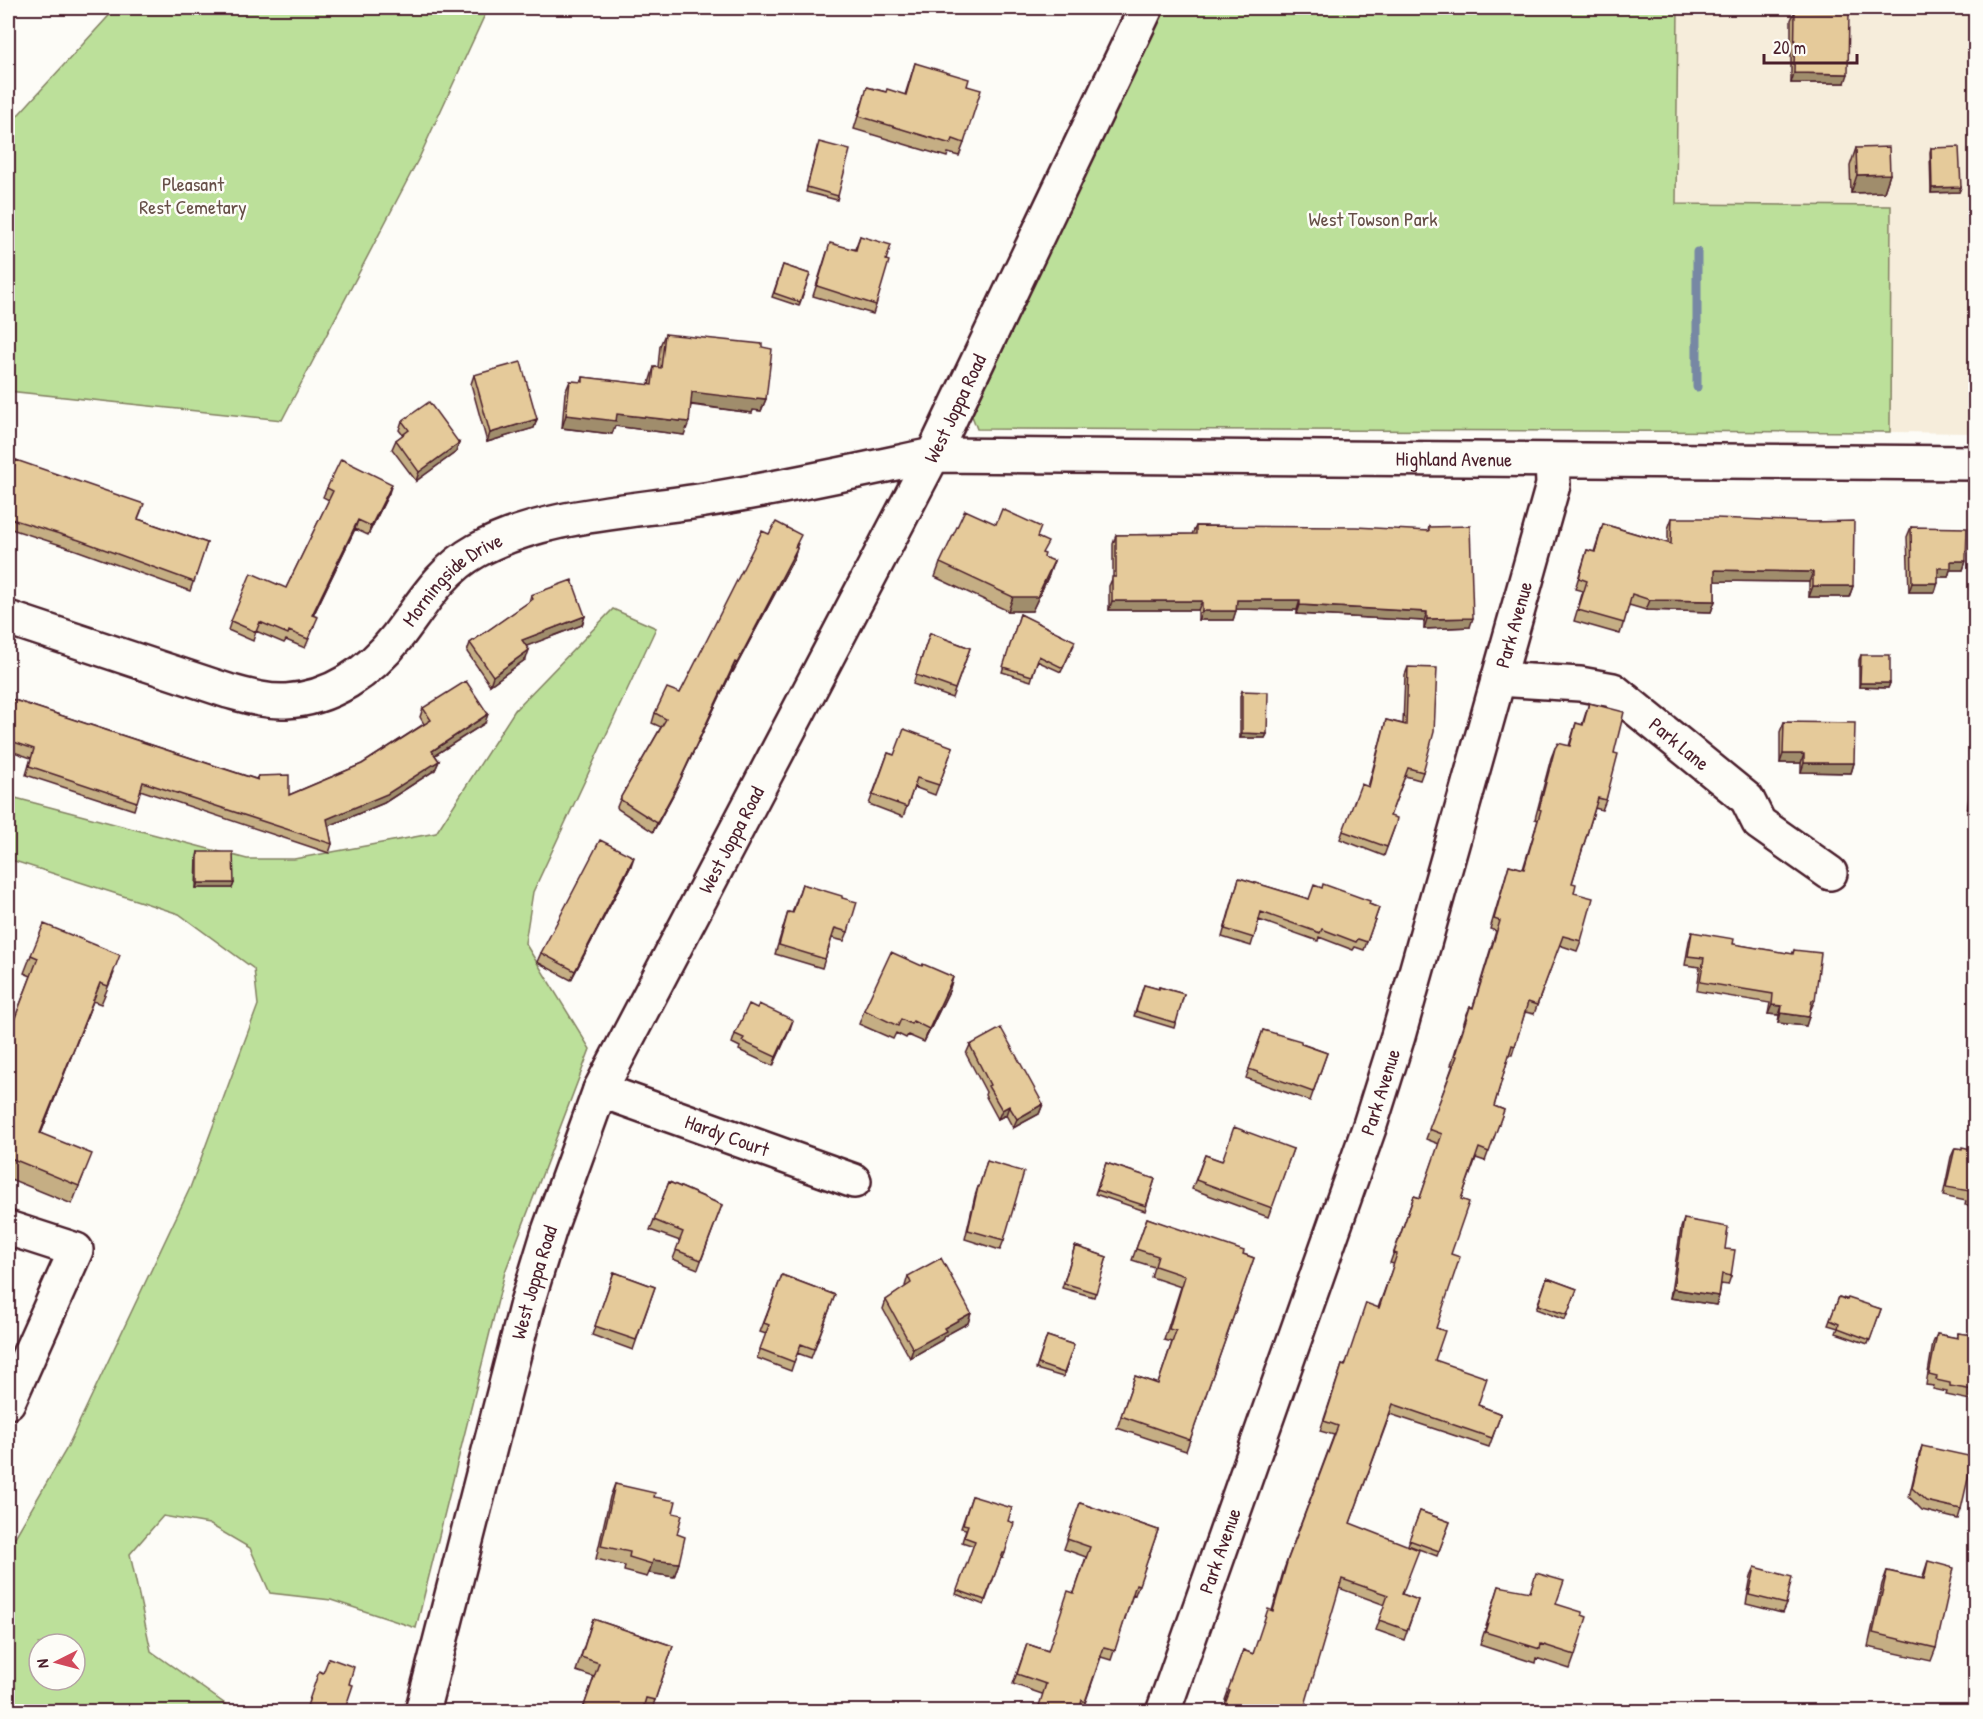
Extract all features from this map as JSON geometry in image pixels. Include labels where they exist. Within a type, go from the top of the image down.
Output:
[{"type":"street","name":"West Joppa Road","points":[[422,1712],[527,1303],[549,1231],[600,1090],[933,455],[1146,8]]},
{"type":"street","name":"Highland Avenue","points":[[933,455],[1976,462]]},
{"type":"street","name":"Morningside Drive","points":[[8,618],[207,685],[260,700],[286,701],[315,697],[344,685],[367,668],[395,639],[442,576],[474,552],[510,535],[582,518],[769,490],[933,455]]},
{"type":"street","name":"Park Avenue","points":[[1162,1712],[1369,1128],[1402,1024],[1553,485],[1552,460]]},
{"type":"street","name":"Park Lane","points":[[1498,679],[1580,684],[1613,690],[1747,799],[1759,823],[1830,873]]},
{"type":"street","name":"Hardy Court","points":[[600,1090],[854,1181]]},
{"type":"street","points":[[8,1228],[76,1250],[8,1402]]},
{"type":"shaded area","points":[[1678,8],[1975,8],[1975,433],[1890,432],[1891,206],[1676,204]]},
{"type":"green space","name":"Pleasant Rest Cemetary","points":[[116,8],[488,8],[420,156],[282,420],[8,391],[8,126]]},
{"type":"green space","name":"West Towson Park","points":[[1164,8],[1678,8],[1676,204],[1891,206],[1890,432],[977,429],[972,416]]},
{"type":"green space","points":[[613,609],[656,628],[533,892],[525,943],[590,1049],[505,1272],[416,1628],[331,1600],[270,1593],[250,1548],[209,1524],[163,1516],[130,1554],[151,1651],[228,1706],[226,1711],[8,1711],[8,1549],[67,1448],[190,1188],[258,1005],[254,969],[179,914],[8,859],[8,796],[247,859],[294,859],[436,833],[515,710]]},
{"type":"building","points":[[1795,11],[1849,12],[1848,74],[1794,73]]},
{"type":"building","points":[[915,63],[969,79],[967,86],[981,90],[964,143],[953,139],[951,144],[859,116],[867,87],[886,92],[887,89],[906,95]]},
{"type":"building","points":[[819,142],[850,150],[838,196],[807,187]]},
{"type":"building","points":[[1889,147],[1890,174],[1857,175],[1856,148]]},
{"type":"building","points":[[1959,147],[1961,187],[1932,188],[1931,148]]},
{"type":"building","points":[[860,236],[891,245],[886,260],[889,261],[876,305],[817,286],[830,243],[856,250]]},
{"type":"building","points":[[783,265],[810,274],[800,302],[774,293]]},
{"type":"building","points":[[665,334],[762,344],[762,347],[772,349],[766,399],[757,398],[756,400],[692,392],[689,422],[617,414],[616,421],[566,415],[570,381],[583,382],[583,377],[652,385],[654,367],[661,368]]},
{"type":"building","points":[[521,362],[537,419],[490,433],[474,375]]},
{"type":"building","points":[[429,402],[459,443],[419,472],[396,440],[409,430],[402,421]]},
{"type":"building","points":[[341,459],[392,484],[371,526],[358,520],[312,615],[318,617],[308,639],[289,631],[288,634],[260,622],[256,632],[231,621],[251,573],[286,588],[333,491],[327,488]]},
{"type":"building","points":[[16,460],[144,504],[138,519],[207,543],[194,582],[79,540],[8,518],[8,488]]},
{"type":"building","points":[[1002,509],[1041,527],[1037,537],[1048,542],[1042,553],[1045,554],[1044,557],[1054,561],[1037,597],[1013,597],[940,563],[965,510],[996,524]]},
{"type":"building","points":[[1672,518],[1854,521],[1853,586],[1813,586],[1813,572],[1715,570],[1715,601],[1650,600],[1632,594],[1624,623],[1578,610],[1587,581],[1579,578],[1587,550],[1595,552],[1603,524],[1671,544]]},
{"type":"building","points":[[776,522],[801,535],[795,547],[797,548],[737,663],[735,662],[677,786],[657,823],[621,800],[621,797],[666,719],[655,713],[667,688],[680,693],[762,531],[769,534]]},
{"type":"building","points":[[1196,526],[1356,527],[1429,531],[1429,527],[1470,526],[1473,618],[1427,619],[1427,612],[1300,605],[1300,600],[1237,600],[1236,611],[1202,611],[1202,601],[1112,601],[1112,577],[1116,577],[1116,535],[1196,534]]},
{"type":"building","points":[[1911,527],[1967,528],[1966,561],[1951,561],[1951,568],[1938,568],[1938,583],[1912,583]]},
{"type":"building","points":[[572,580],[585,616],[522,640],[529,650],[493,676],[470,643],[533,599],[531,595]]},
{"type":"building","points":[[1020,614],[1075,641],[1063,668],[1039,656],[1032,676],[1003,667]]},
{"type":"building","points":[[930,633],[970,648],[955,689],[916,675]]},
{"type":"building","points":[[1861,655],[1890,655],[1890,683],[1860,683]]},
{"type":"building","points":[[1408,667],[1437,668],[1434,732],[1423,772],[1408,768],[1390,816],[1397,818],[1387,847],[1343,831],[1361,784],[1369,787],[1386,720],[1406,725]]},
{"type":"building","points":[[466,681],[488,714],[432,751],[439,761],[387,794],[327,819],[332,844],[143,782],[137,802],[29,766],[34,749],[8,740],[8,698],[258,780],[258,776],[289,775],[289,795],[362,764],[431,720],[423,708]]},
{"type":"building","points":[[1242,691],[1268,692],[1267,734],[1242,733]]},
{"type":"building","points":[[1589,703],[1624,712],[1614,753],[1618,754],[1606,800],[1598,798],[1572,883],[1576,884],[1574,893],[1593,898],[1581,941],[1563,936],[1537,1005],[1528,1002],[1515,1046],[1512,1045],[1494,1106],[1504,1110],[1489,1152],[1479,1148],[1461,1199],[1469,1202],[1451,1254],[1460,1257],[1436,1328],[1445,1331],[1435,1360],[1487,1378],[1478,1405],[1501,1414],[1492,1438],[1393,1404],[1350,1523],[1419,1550],[1402,1594],[1418,1600],[1407,1630],[1379,1620],[1388,1595],[1342,1579],[1303,1712],[1222,1712],[1243,1650],[1253,1654],[1268,1609],[1273,1611],[1288,1559],[1338,1426],[1324,1421],[1342,1365],[1345,1366],[1366,1303],[1379,1308],[1397,1254],[1394,1253],[1414,1196],[1420,1198],[1442,1134],[1429,1129],[1457,1056],[1455,1055],[1470,1007],[1473,1008],[1500,921],[1494,919],[1509,865],[1524,869],[1541,810],[1539,809],[1555,748],[1558,743],[1570,746],[1576,723],[1583,725]]},
{"type":"building","points":[[1784,722],[1855,723],[1854,763],[1804,763],[1804,754],[1783,754]]},
{"type":"building","points":[[904,729],[953,747],[939,785],[917,778],[907,807],[873,795],[888,753],[894,755]]},
{"type":"building","points":[[1971,783],[1976,783],[1976,809],[1968,808]]},
{"type":"building","points":[[600,840],[634,857],[575,971],[541,953]]},
{"type":"building","points":[[198,852],[233,852],[234,883],[198,883]]},
{"type":"building","points":[[1239,878],[1309,899],[1314,885],[1322,888],[1323,884],[1370,901],[1369,904],[1379,908],[1367,942],[1358,939],[1356,942],[1322,929],[1320,933],[1261,912],[1254,938],[1225,929]]},
{"type":"building","points":[[802,884],[857,902],[848,932],[835,928],[825,959],[779,945],[788,912],[793,913]]},
{"type":"building","points":[[44,924],[120,955],[108,986],[100,983],[40,1133],[92,1154],[79,1186],[8,1157],[8,1036],[38,958],[31,955]]},
{"type":"building","points":[[1692,932],[1734,939],[1733,944],[1793,954],[1794,950],[1821,953],[1815,1000],[1812,1000],[1809,1017],[1781,1013],[1782,1006],[1772,1005],[1773,994],[1700,982],[1704,958],[1688,956]]},
{"type":"building","points":[[891,952],[953,977],[929,1029],[913,1021],[911,1024],[901,1019],[898,1026],[864,1010]]},
{"type":"building","points":[[1144,985],[1184,994],[1176,1023],[1136,1011]]},
{"type":"building","points":[[749,1004],[757,1008],[759,1004],[793,1020],[776,1057],[742,1041],[744,1038],[735,1034]]},
{"type":"building","points":[[1001,1028],[1043,1104],[1017,1119],[1009,1106],[1002,1110],[988,1086],[990,1085],[970,1045]]},
{"type":"building","points":[[1263,1030],[1301,1041],[1301,1044],[1327,1053],[1313,1092],[1249,1069]]},
{"type":"building","points":[[1234,1127],[1293,1149],[1272,1208],[1196,1180],[1205,1155],[1222,1161]]},
{"type":"building","points":[[1962,1147],[1976,1150],[1976,1197],[1969,1196],[1970,1191],[1946,1187],[1955,1148],[1962,1149]]},
{"type":"building","points":[[987,1161],[1024,1172],[1004,1240],[968,1230]]},
{"type":"building","points":[[1106,1163],[1155,1179],[1146,1206],[1097,1190]]},
{"type":"building","points":[[669,1182],[722,1205],[701,1260],[676,1250],[683,1232],[654,1220]]},
{"type":"building","points":[[1147,1218],[1244,1251],[1243,1254],[1254,1258],[1190,1440],[1121,1416],[1135,1376],[1158,1384],[1176,1331],[1169,1329],[1185,1276],[1155,1266],[1158,1256],[1136,1249]]},
{"type":"building","points":[[1684,1219],[1728,1227],[1725,1249],[1735,1250],[1731,1276],[1722,1274],[1719,1296],[1673,1289]]},
{"type":"building","points":[[1075,1246],[1107,1257],[1096,1293],[1064,1283]]},
{"type":"building","points":[[941,1258],[971,1313],[944,1328],[946,1331],[913,1349],[886,1300],[911,1283],[908,1276]]},
{"type":"building","points":[[614,1272],[655,1287],[636,1340],[595,1326]]},
{"type":"building","points":[[782,1275],[835,1295],[814,1349],[801,1344],[794,1362],[760,1349],[769,1325],[764,1323]]},
{"type":"building","points":[[1547,1278],[1577,1289],[1567,1315],[1538,1305]]},
{"type":"building","points":[[1839,1297],[1881,1309],[1870,1340],[1838,1328],[1839,1324],[1830,1320]]},
{"type":"building","points":[[1972,1329],[1976,1329],[1976,1388],[1973,1390],[1950,1386],[1950,1383],[1936,1380],[1937,1377],[1929,1375],[1937,1334],[1958,1338],[1958,1333],[1971,1335]]},
{"type":"building","points":[[1047,1336],[1074,1345],[1064,1373],[1038,1364]]},
{"type":"building","points":[[1922,1446],[1973,1457],[1961,1509],[1926,1501],[1912,1488]]},
{"type":"building","points":[[615,1484],[655,1493],[654,1497],[676,1501],[673,1513],[682,1515],[677,1534],[685,1537],[679,1563],[653,1560],[652,1564],[629,1557],[630,1552],[601,1546]]},
{"type":"building","points":[[972,1496],[1012,1508],[1008,1521],[1014,1523],[1005,1553],[1003,1553],[985,1600],[957,1590],[975,1541],[964,1537],[968,1525],[963,1524]]},
{"type":"building","points":[[1080,1503],[1158,1530],[1139,1585],[1136,1584],[1115,1650],[1104,1647],[1085,1702],[1082,1700],[1079,1712],[1037,1712],[1046,1684],[1017,1674],[1027,1644],[1048,1651],[1068,1591],[1074,1593],[1090,1547],[1067,1539]]},
{"type":"building","points":[[1420,1511],[1450,1522],[1439,1551],[1409,1540]]},
{"type":"building","points":[[1928,1561],[1954,1568],[1936,1648],[1873,1633],[1887,1571],[1924,1579]]},
{"type":"building","points":[[1755,1567],[1792,1577],[1786,1604],[1749,1595]]},
{"type":"building","points":[[1536,1573],[1564,1581],[1556,1604],[1582,1612],[1582,1615],[1587,1617],[1575,1655],[1541,1644],[1540,1649],[1485,1632],[1499,1586],[1530,1592]]},
{"type":"building","points":[[593,1619],[673,1646],[655,1700],[646,1698],[642,1712],[600,1712],[584,1706],[599,1663],[581,1657]]},
{"type":"building","points":[[329,1658],[354,1667],[349,1684],[353,1685],[344,1712],[305,1712],[319,1671],[323,1673]]},
{"type":"building","points":[[1900,1705],[1935,1712],[1899,1712]]},
{"type":"waterway","points":[[1697,252],[1697,387]]}]
